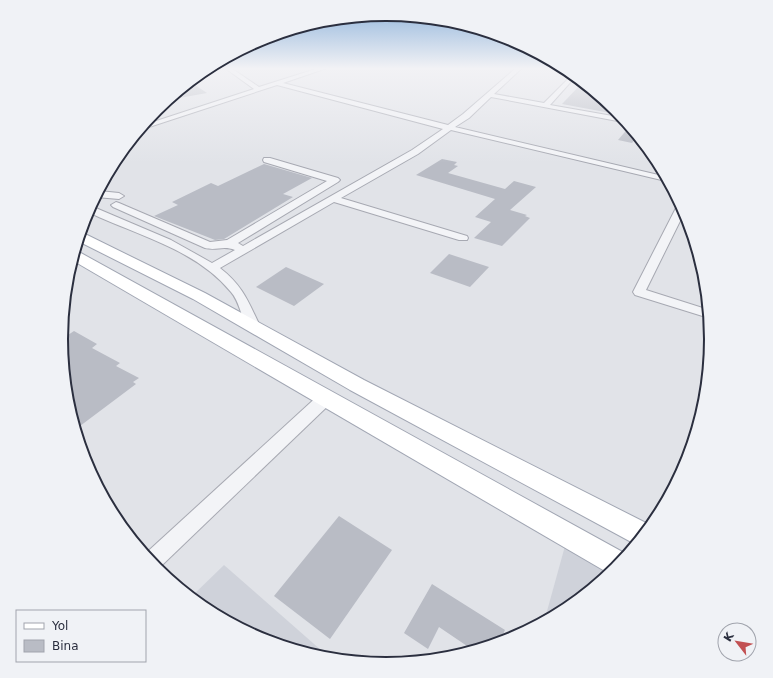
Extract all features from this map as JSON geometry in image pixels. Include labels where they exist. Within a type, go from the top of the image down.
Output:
[{"type":"main road","points":[[85,238],[199,296],[357,385],[639,533]]},
{"type":"main road","points":[[79,258],[327,397],[614,561]]},
{"type":"street","points":[[151,125],[226,100]]},
{"type":"street","points":[[340,100],[450,128],[661,178]]},
{"type":"street","points":[[212,268],[332,198],[415,152],[466,116],[484,100]]},
{"type":"street","points":[[513,100],[616,119]]},
{"type":"street","points":[[545,106],[551,100]]},
{"type":"street","points":[[102,196],[118,200],[209,246],[230,243],[335,180],[267,160]]},
{"type":"street","points":[[332,198],[463,238]]},
{"type":"street","points":[[95,212],[192,254],[212,268],[237,291],[253,326]]},
{"type":"street","points":[[678,213],[638,292],[703,312]]},
{"type":"street","points":[[230,243],[244,250]]},
{"type":"street","points":[[156,558],[327,397]]},
{"type":"shaded area","points":[[565,546],[605,570],[580,591],[546,613]]},
{"type":"shaded area","points":[[224,565],[321,650],[265,633],[227,614],[195,593]]},
{"type":"building","points":[[566,100],[596,100],[610,113],[562,104]]},
{"type":"building","points":[[627,130],[635,140],[632,143],[618,140]]},
{"type":"building","points":[[442,159],[457,162],[454,165],[458,166],[448,173],[505,189],[514,181],[536,187],[510,210],[527,215],[525,216],[530,218],[502,246],[474,238],[491,222],[475,217],[495,199],[416,175]]},
{"type":"building","points":[[264,164],[312,178],[283,194],[293,197],[224,239],[215,240],[154,216],[178,205],[172,202],[211,183],[218,186]]},
{"type":"building","points":[[449,254],[489,267],[470,287],[430,273]]},
{"type":"building","points":[[286,267],[324,284],[294,306],[256,287]]},
{"type":"building","points":[[74,331],[97,344],[92,348],[120,363],[116,366],[139,378],[133,382],[136,384],[80,426],[71,381],[68,335]]},
{"type":"building","points":[[339,516],[392,550],[330,639],[274,596]]},
{"type":"building","points":[[432,584],[505,630],[503,635],[467,647],[439,627],[428,649],[404,633]]}]
